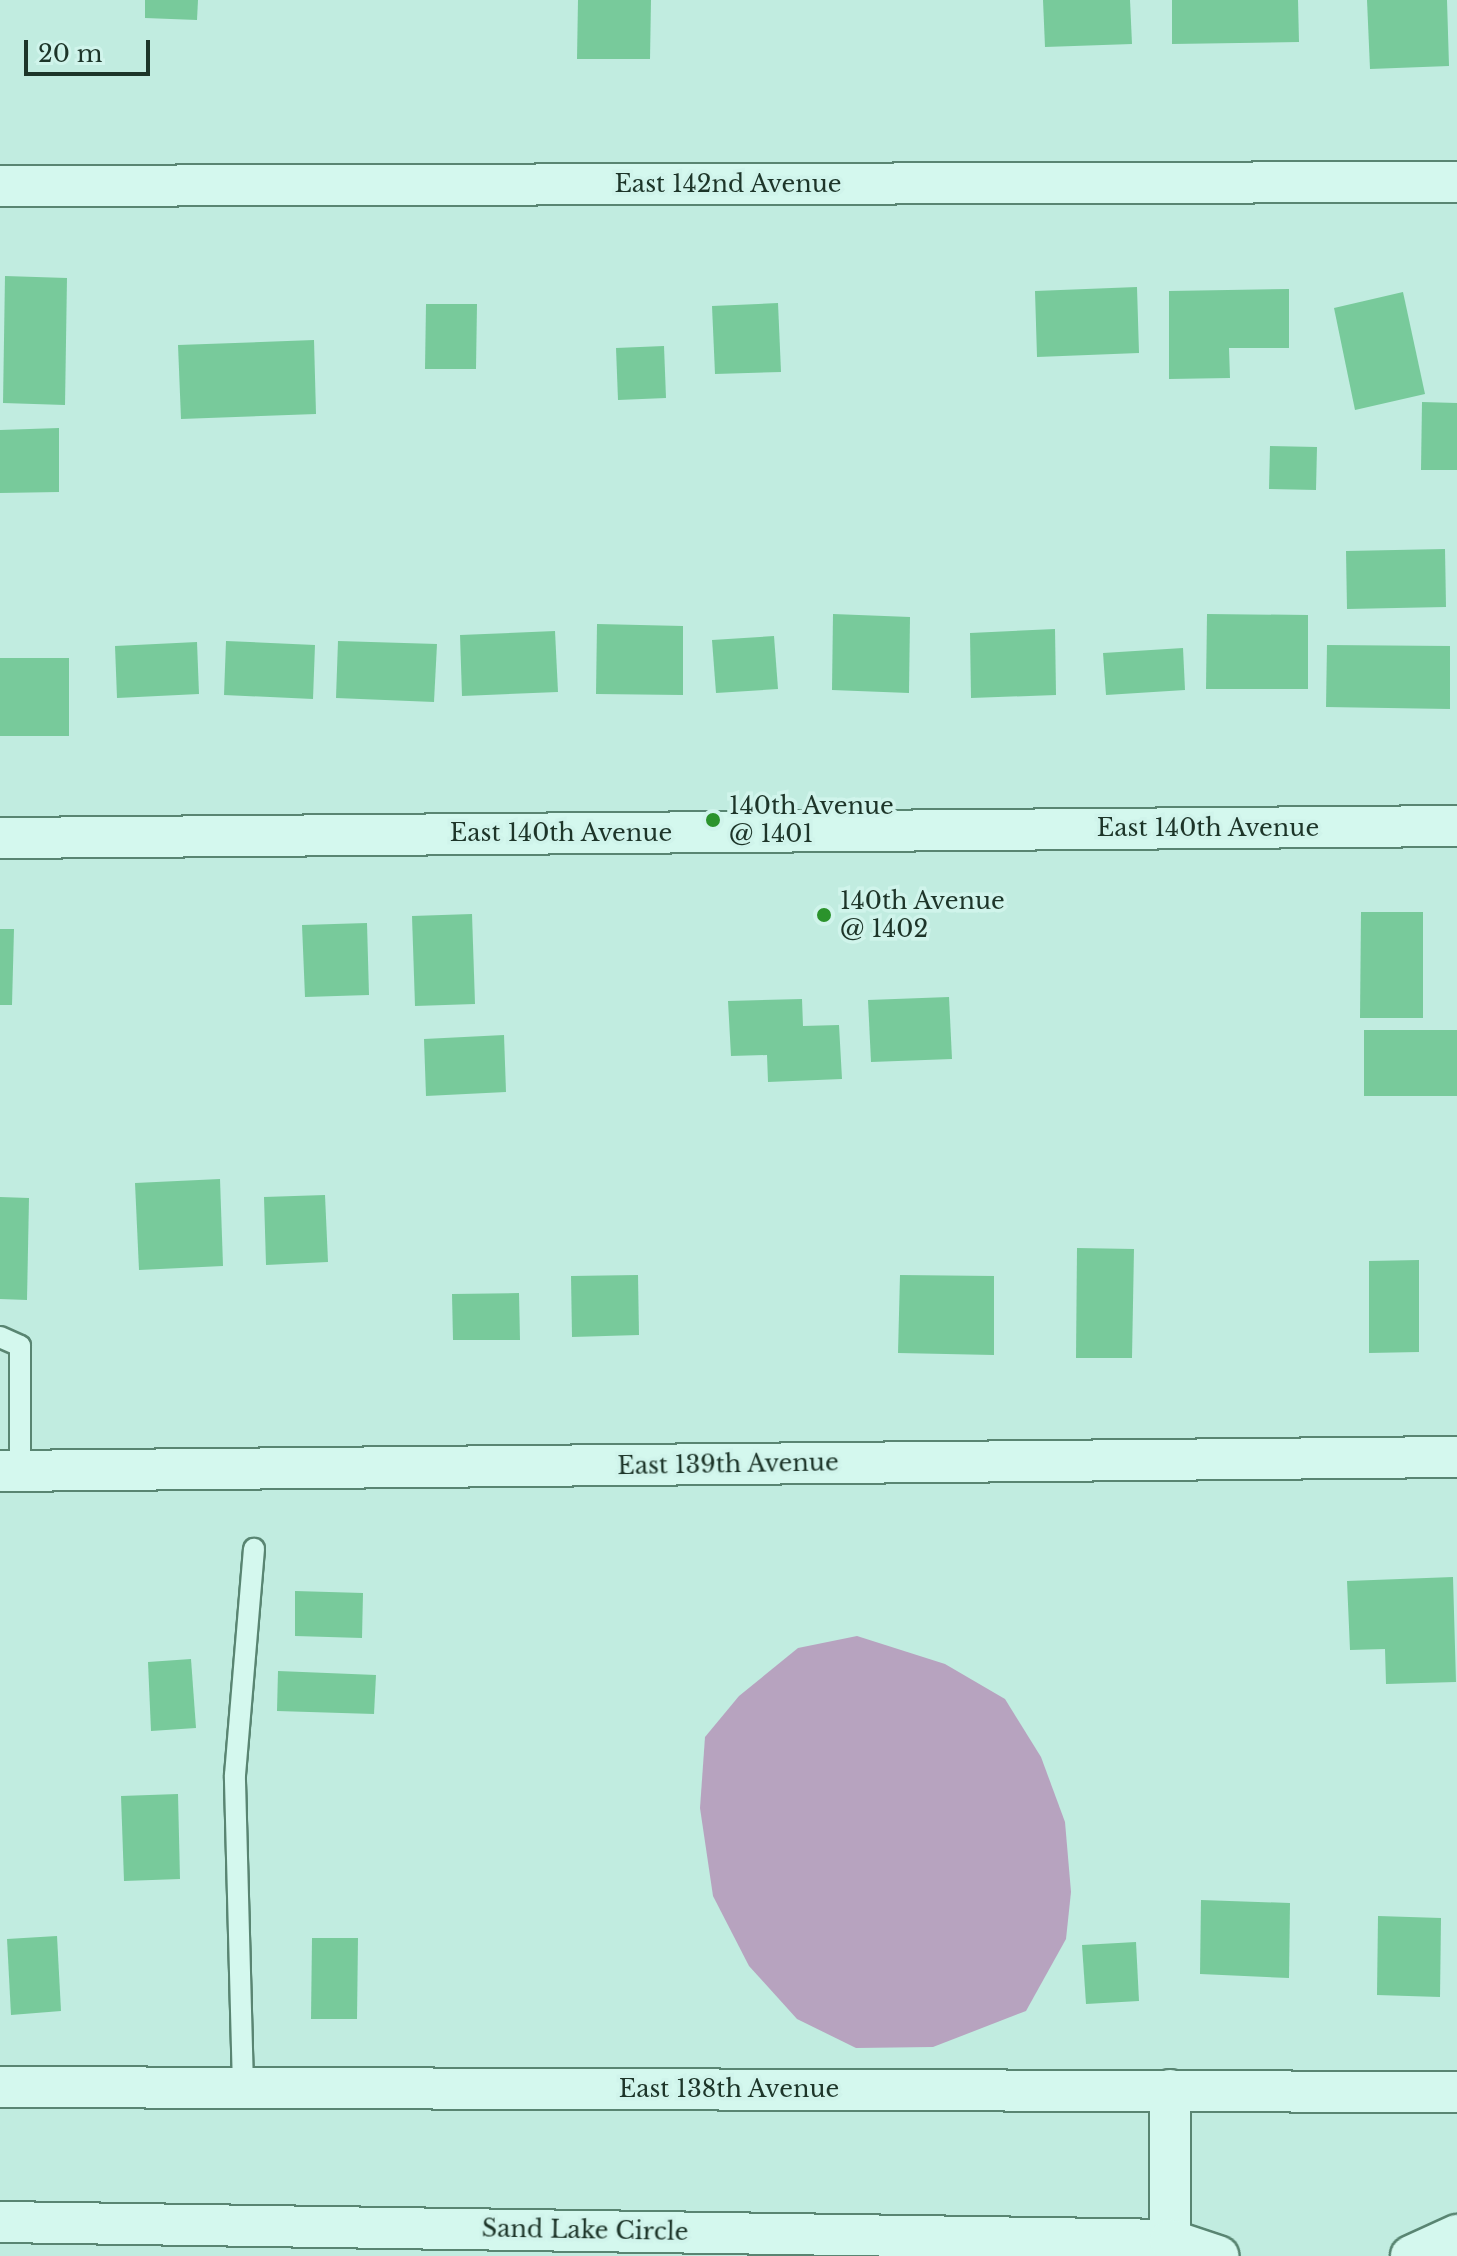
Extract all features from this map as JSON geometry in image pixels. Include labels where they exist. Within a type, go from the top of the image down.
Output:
[{"type":"street","name":"East 142nd Avenue","points":[[0,186],[1457,182]]},
{"type":"street","name":"East 140th Avenue","points":[[0,838],[1457,826]]},
{"type":"street","name":"East 139th Avenue","points":[[10,1471],[1457,1457]]},
{"type":"street","name":"East 138th Avenue","points":[[0,2087],[1457,2092]]},
{"type":"street","points":[[1170,2090],[1170,2240]]},
{"type":"street","name":"Sand Lake Circle","points":[[0,2222],[515,2242],[1170,2240],[1218,2256]]},
{"type":"street","points":[[1411,2256],[1457,2235]]},
{"type":"lane","points":[[0,1337],[20,1346],[10,1471]]},
{"type":"lane","points":[[243,2087],[235,1775],[254,1549]]},
{"type":"shaded area","points":[[857,1636],[945,1664],[1005,1699],[1041,1757],[1065,1822],[1071,1892],[1066,1939],[1026,2011],[933,2047],[856,2048],[797,2019],[749,1966],[713,1896],[700,1808],[705,1737],[739,1696],[798,1648]]},
{"type":"building","points":[[145,0],[198,0],[197,20],[145,18]]},
{"type":"building","points":[[578,0],[651,0],[650,59],[577,59]]},
{"type":"building","points":[[1043,0],[1130,0],[1132,44],[1045,47]]},
{"type":"building","points":[[1172,0],[1298,0],[1299,42],[1172,44]]},
{"type":"building","points":[[1367,0],[1447,0],[1449,66],[1370,69]]},
{"type":"building","points":[[5,276],[67,278],[65,405],[3,403]]},
{"type":"building","points":[[1137,287],[1139,353],[1037,357],[1035,291]]},
{"type":"building","points":[[1289,289],[1289,348],[1229,348],[1230,378],[1169,379],[1169,291]]},
{"type":"building","points":[[1403,292],[1425,394],[1355,410],[1334,308]]},
{"type":"building","points":[[778,303],[781,372],[715,374],[712,306]]},
{"type":"building","points":[[426,304],[477,304],[476,369],[425,369]]},
{"type":"building","points":[[314,340],[316,414],[181,419],[178,345]]},
{"type":"building","points":[[664,346],[666,398],[618,400],[616,348]]},
{"type":"building","points":[[1422,402],[1457,403],[1457,470],[1421,470]]},
{"type":"building","points":[[59,428],[59,492],[0,493],[0,430]]},
{"type":"building","points":[[1270,446],[1317,447],[1316,490],[1269,489]]},
{"type":"building","points":[[1445,549],[1446,607],[1347,609],[1346,551]]},
{"type":"building","points":[[833,614],[910,617],[909,693],[832,690]]},
{"type":"building","points":[[1207,614],[1308,615],[1308,689],[1206,689]]},
{"type":"building","points":[[597,624],[683,626],[683,695],[596,694]]},
{"type":"building","points":[[1055,629],[1056,695],[971,698],[970,633]]},
{"type":"building","points":[[555,631],[558,692],[462,696],[460,635]]},
{"type":"building","points":[[774,636],[778,689],[716,693],[712,640]]},
{"type":"building","points":[[226,641],[315,645],[313,699],[224,695]]},
{"type":"building","points":[[338,641],[437,644],[434,702],[336,698]]},
{"type":"building","points":[[197,642],[199,694],[117,698],[115,646]]},
{"type":"building","points":[[1327,645],[1450,646],[1450,709],[1326,707]]},
{"type":"building","points":[[1183,648],[1185,690],[1106,695],[1103,653]]},
{"type":"building","points":[[0,658],[69,658],[69,736],[0,736]]},
{"type":"building","points":[[1361,912],[1423,912],[1423,1018],[1360,1018]]},
{"type":"building","points":[[472,914],[475,1004],[415,1006],[412,916]]},
{"type":"building","points":[[367,923],[369,995],[305,997],[302,925]]},
{"type":"building","points":[[0,929],[14,929],[12,1005],[0,1005]]},
{"type":"building","points":[[949,997],[952,1059],[871,1062],[868,1000]]},
{"type":"building","points":[[802,999],[803,1026],[839,1025],[842,1079],[768,1082],[767,1055],[731,1056],[728,1001]]},
{"type":"building","points":[[1364,1030],[1457,1030],[1457,1096],[1364,1096]]},
{"type":"building","points":[[504,1035],[506,1092],[426,1096],[424,1039]]},
{"type":"building","points":[[220,1179],[223,1266],[139,1270],[135,1183]]},
{"type":"building","points":[[325,1195],[328,1262],[266,1265],[264,1197]]},
{"type":"building","points":[[0,1197],[29,1198],[27,1300],[0,1299]]},
{"type":"building","points":[[1077,1248],[1134,1249],[1132,1358],[1076,1358]]},
{"type":"building","points":[[1419,1260],[1419,1352],[1369,1353],[1369,1261]]},
{"type":"building","points":[[638,1275],[639,1335],[572,1337],[571,1276]]},
{"type":"building","points":[[900,1275],[994,1276],[994,1355],[898,1353]]},
{"type":"building","points":[[519,1293],[520,1340],[453,1340],[452,1294]]},
{"type":"building","points":[[1453,1577],[1456,1682],[1386,1684],[1385,1649],[1350,1650],[1347,1581]]},
{"type":"building","points":[[295,1591],[363,1593],[362,1638],[295,1636]]},
{"type":"building","points":[[191,1659],[196,1728],[151,1731],[148,1662]]},
{"type":"building","points":[[278,1671],[376,1675],[374,1714],[277,1711]]},
{"type":"building","points":[[178,1794],[180,1879],[124,1881],[121,1796]]},
{"type":"building","points":[[1201,1900],[1290,1903],[1289,1978],[1200,1974]]},
{"type":"building","points":[[1378,1916],[1441,1918],[1440,1997],[1377,1995]]},
{"type":"building","points":[[57,1936],[61,2011],[11,2015],[7,1939]]},
{"type":"building","points":[[312,1938],[358,1938],[357,2019],[311,2019]]},
{"type":"building","points":[[1136,1942],[1139,2001],[1086,2004],[1082,1945]]},
{"type":"place","name":"140th Avenue @ 1401","points":[[713,820]]},
{"type":"place","name":"140th Avenue @ 1402","points":[[824,915]]}]
